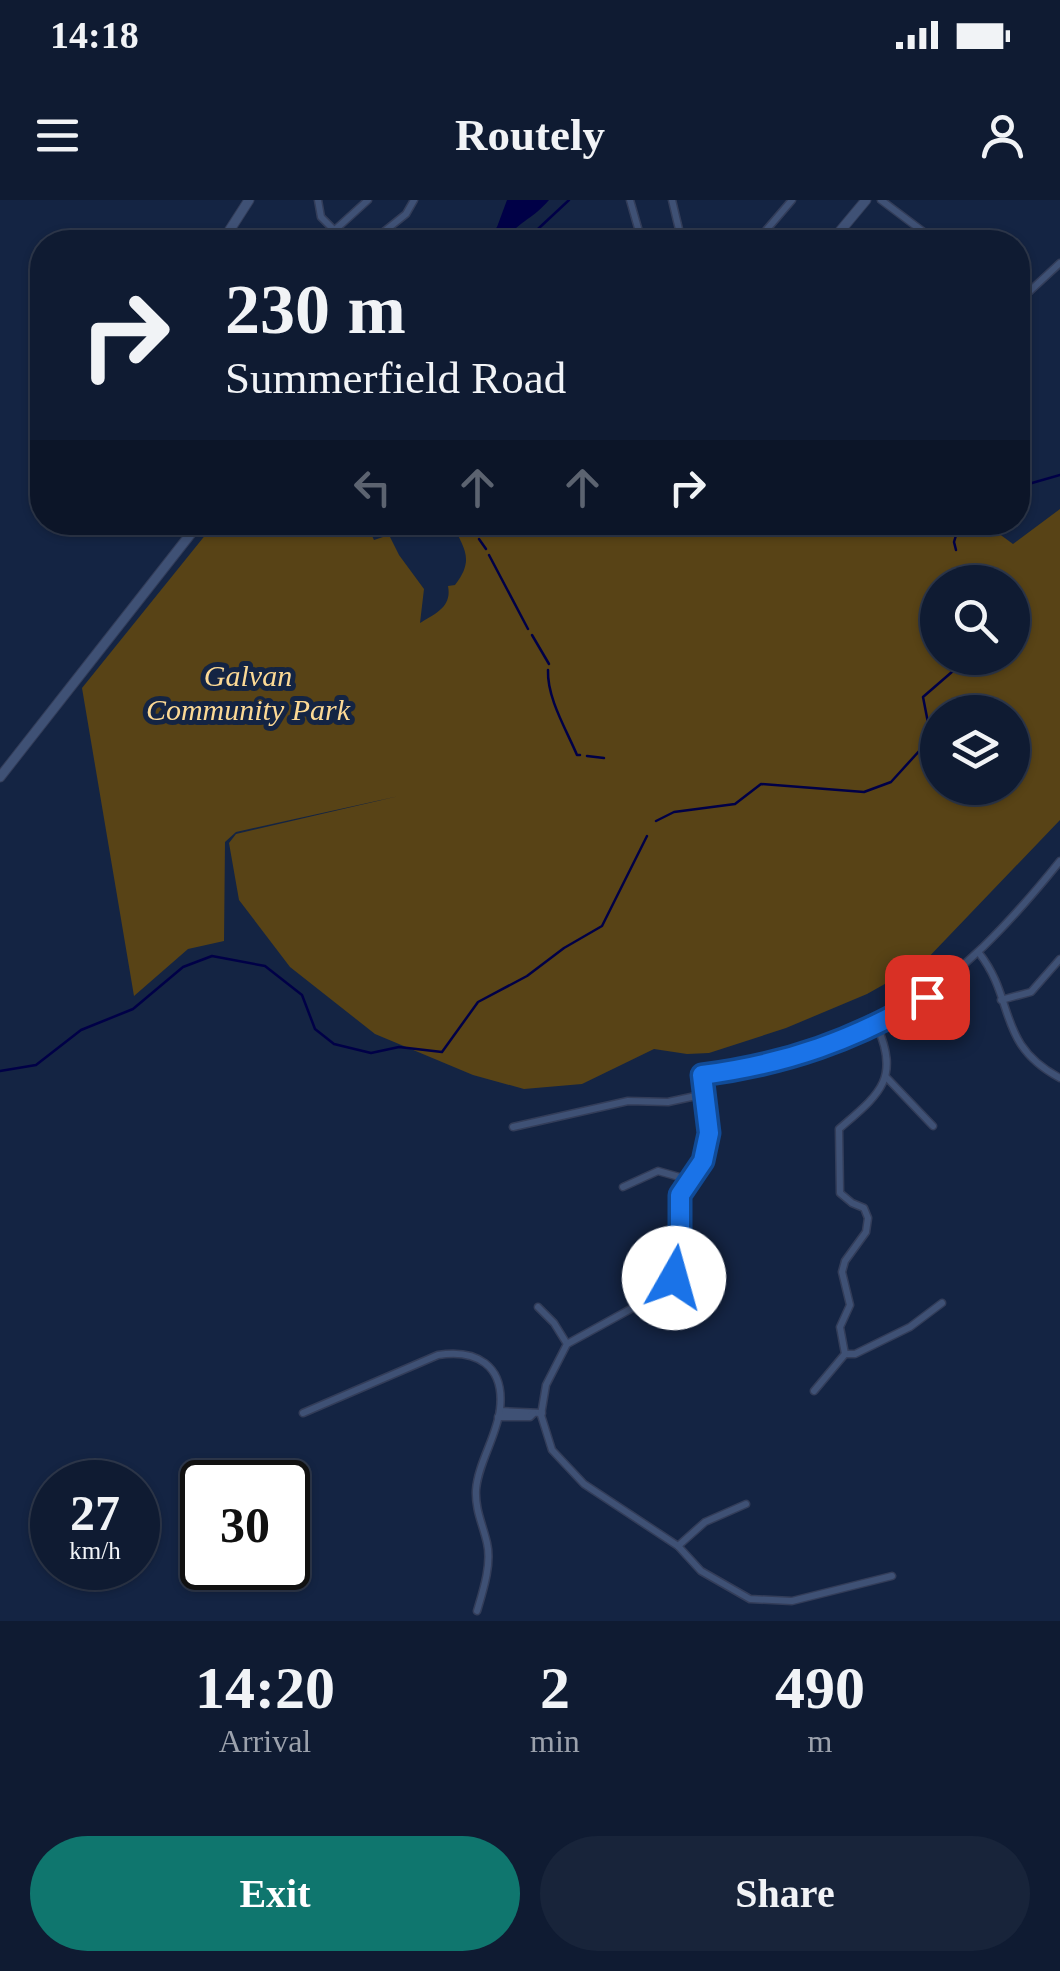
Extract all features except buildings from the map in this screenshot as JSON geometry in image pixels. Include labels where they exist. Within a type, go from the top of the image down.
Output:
[{"type":"street","points":[[230,230],[250,200]]},
{"type":"street","points":[[318,200],[322,217],[335,230],[368,200]]},
{"type":"street","points":[[387,230],[406,214],[414,200]]},
{"type":"street","points":[[630,200],[639,230]]},
{"type":"street","points":[[672,200],[679,230]]},
{"type":"street","points":[[766,230],[792,200]]},
{"type":"street","points":[[842,230],[866,200]]},
{"type":"street","points":[[881,200],[921,230]]},
{"type":"street","points":[[1030,291],[1060,263]]},
{"type":"street","points":[[0,777],[190,535]]},
{"type":"street","points":[[892,1576],[792,1601],[750,1598],[701,1570],[678,1546],[584,1484],[552,1450],[537,1413],[567,1344],[658,1294],[674,1278],[680,1195],[703,1161],[709,1133],[702,1075],[746,1069],[818,1050],[877,1026],[927,997],[979,953],[1060,862]]},
{"type":"street","points":[[979,953],[996,979],[1018,1044],[1041,1068],[1060,1078]]},
{"type":"street","points":[[1001,1000],[1031,992],[1060,958]]},
{"type":"street","points":[[845,1354],[840,1327],[850,1305],[842,1272],[844,1260],[866,1232],[868,1218],[864,1208],[852,1204],[840,1192],[838,1128],[871,1102],[888,1078],[888,1050],[877,1026]]},
{"type":"street","points":[[888,1078],[933,1126]]},
{"type":"street","points":[[512,1128],[628,1101],[668,1102],[705,1094]]},
{"type":"street","points":[[624,1187],[658,1170],[690,1180]]},
{"type":"street","points":[[674,1278],[691,1288]]},
{"type":"street","points":[[845,1354],[855,1354],[910,1327],[942,1303]]},
{"type":"street","points":[[538,1308],[554,1323],[567,1344]]},
{"type":"street","points":[[303,1413],[438,1355],[460,1352],[482,1358],[493,1374],[499,1414],[476,1487],[477,1512],[488,1548],[478,1611]]},
{"type":"street","points":[[814,1391],[845,1354]]},
{"type":"street","points":[[499,1414],[537,1413]]},
{"type":"street","points":[[678,1546],[704,1522],[746,1504]]},
{"type":"green space","name":"Galvan Community Park","points":[[1060,509],[1060,820],[924,962],[867,994],[786,1028],[709,1053],[654,1049],[582,1084],[524,1089],[473,1075],[375,1034],[290,967],[239,900],[229,843],[236,834],[399,796],[236,832],[225,842],[224,941],[188,949],[134,996],[82,688],[205,535],[372,535],[374,540],[389,535],[424,589],[420,623],[445,604],[448,586],[455,585],[465,568],[466,554],[458,535],[1001,535],[1013,544]]},
{"type":"shaded area","points":[[507,200],[549,200],[514,230],[494,230]]},
{"type":"waterway","points":[[537,230],[569,200]]},
{"type":"waterway","points":[[1030,484],[1060,475]]},
{"type":"waterway","points":[[956,535],[956,550]]},
{"type":"waterway","points":[[479,539],[486,549]]},
{"type":"waterway","points":[[489,555],[528,629]]},
{"type":"waterway","points":[[532,635],[549,664]]},
{"type":"waterway","points":[[548,670],[554,702],[580,755]]},
{"type":"waterway","points":[[656,821],[674,812],[735,804],[761,784],[864,792],[891,782],[931,738],[923,697],[948,675]]},
{"type":"waterway","points":[[587,756],[604,758]]},
{"type":"waterway","points":[[0,1071],[36,1065],[81,1030],[133,1009],[183,967],[212,956],[265,966],[302,995],[315,1029],[334,1044],[371,1053],[399,1047],[442,1052],[478,1002],[527,976],[602,926],[647,836]]},
{"type":"route","points":[[674,1278],[680,1195],[703,1161],[709,1133],[702,1075],[746,1069],[850,1039],[927,997]]}]
